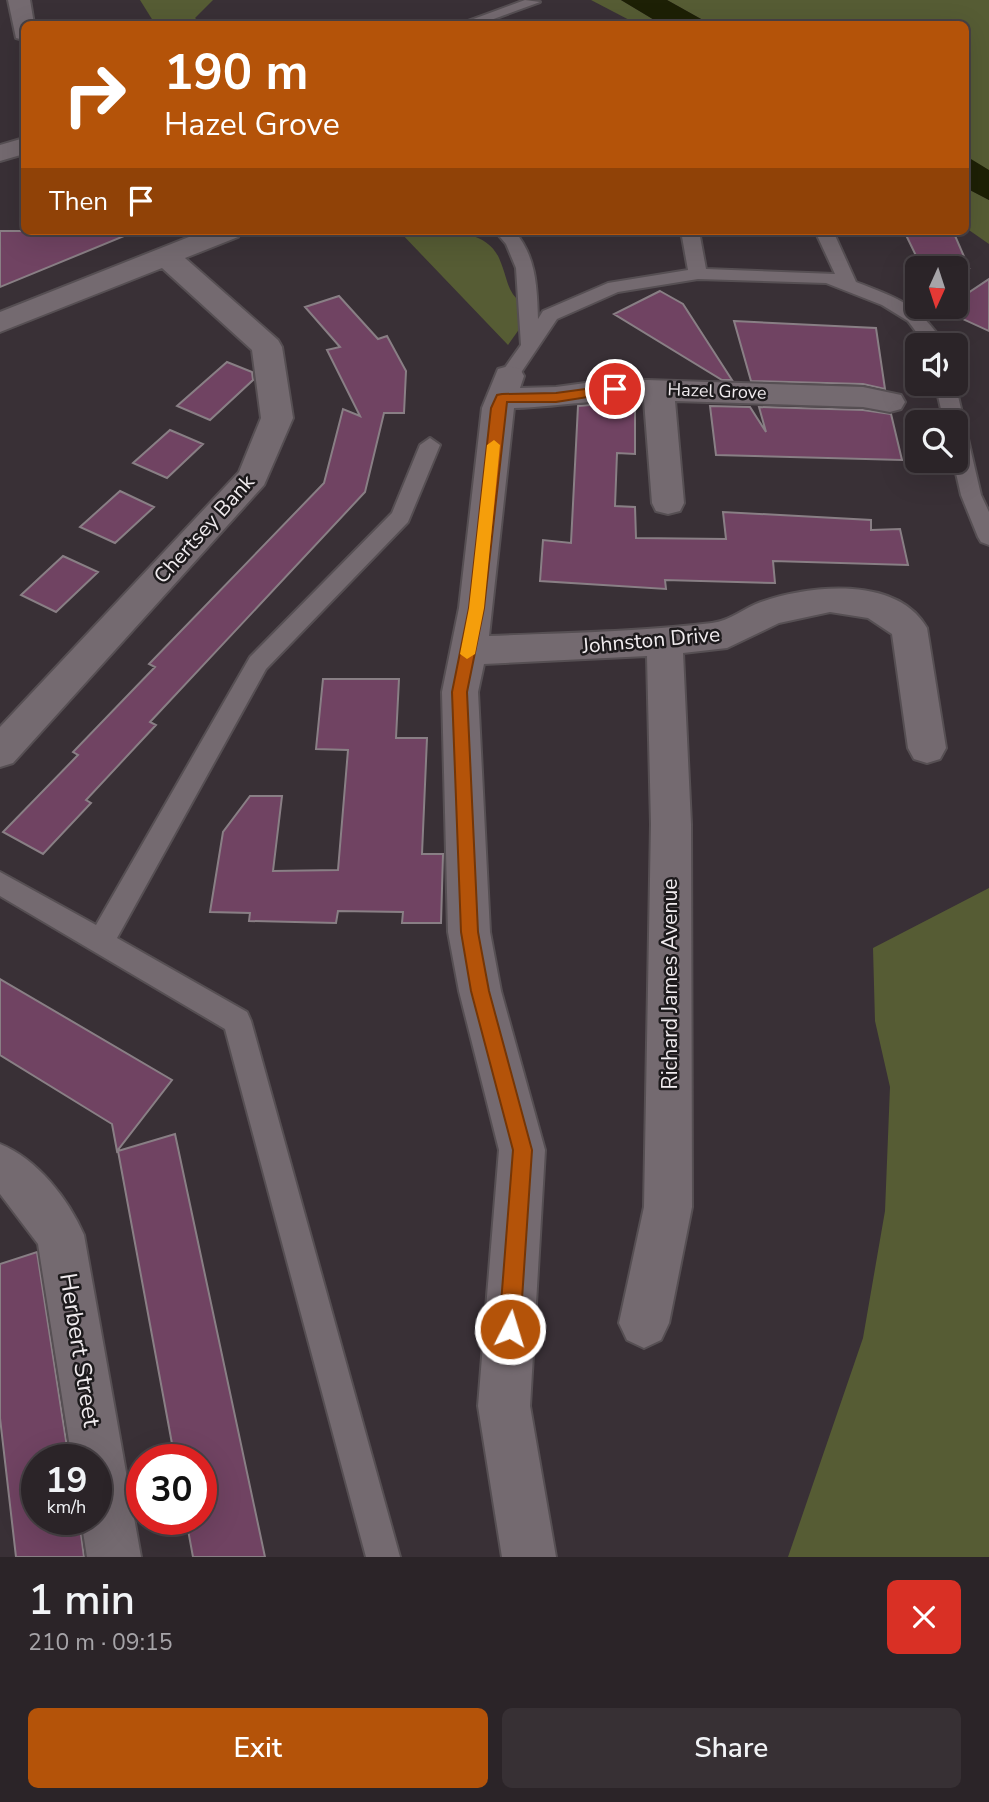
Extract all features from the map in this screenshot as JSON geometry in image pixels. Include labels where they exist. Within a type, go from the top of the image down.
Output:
[{"type":"street","points":[[19,0],[22,21]]},
{"type":"street","points":[[0,153],[21,147]]},
{"type":"street","points":[[0,323],[218,235]]},
{"type":"street","name":"Chertsey Bank","points":[[0,752],[253,477],[276,418],[267,347],[165,256]]},
{"type":"street","points":[[513,372],[498,408],[477,608],[460,692],[469,932],[480,991],[522,1150],[503,1406],[529,1557]]},
{"type":"street","name":"Hazel Grove","points":[[513,372],[556,397],[615,389],[863,397],[890,402]]},
{"type":"street","points":[[659,390],[668,503]]},
{"type":"street","name":"Johnston Drive","points":[[468,651],[665,642],[727,635],[770,612],[830,599],[877,606],[909,628],[927,748]]},
{"type":"street","name":"Richard James Avenue","points":[[643,1324],[668,1207],[671,824],[665,642]]},
{"type":"street","name":"Herbert Street","points":[[0,1166],[16,1177],[60,1235],[114,1557]]},
{"type":"lane","points":[[476,21],[533,2]]},
{"type":"lane","points":[[508,235],[523,256],[513,372]]},
{"type":"lane","points":[[691,235],[698,274]]},
{"type":"lane","points":[[826,235],[849,286]]},
{"type":"lane","points":[[513,372],[550,315],[614,287],[698,274],[828,278],[889,302],[915,317],[927,333]]},
{"type":"lane","points":[[101,942],[258,663],[401,517],[430,445]]},
{"type":"lane","points":[[966,473],[971,495],[989,537]]},
{"type":"lane","points":[[0,883],[237,1021],[383,1557]]},
{"type":"shaded area","points":[[140,0],[213,0],[195,18],[198,21],[153,21]]},
{"type":"shaded area","points":[[591,0],[621,0],[656,21],[631,21]]},
{"type":"shaded area","points":[[621,0],[667,0],[705,21],[656,21]]},
{"type":"shaded area","points":[[667,0],[989,0],[989,183],[969,171],[969,21],[705,21]]},
{"type":"shaded area","points":[[969,158],[989,170],[989,200],[969,190]]},
{"type":"shaded area","points":[[969,190],[989,200],[989,244],[969,230]]},
{"type":"shaded area","points":[[403,235],[469,235],[492,247],[512,293],[532,311],[508,345]]},
{"type":"shaded area","points":[[989,888],[989,1557],[788,1557],[863,1338],[885,1211],[890,1087],[875,1021],[873,948]]},
{"type":"building","points":[[0,231],[21,231],[21,235],[127,235],[0,287]]},
{"type":"building","points":[[906,235],[955,235],[964,256],[916,256]]},
{"type":"building","points":[[989,279],[989,331],[963,319],[968,319],[968,293]]},
{"type":"building","points":[[660,291],[683,304],[732,380],[722,380],[614,314]]},
{"type":"building","points":[[339,296],[378,339],[387,336],[406,371],[404,413],[384,413],[365,492],[150,722],[156,725],[86,800],[91,803],[43,854],[3,832],[78,755],[73,752],[155,667],[149,664],[324,483],[343,409],[360,416],[327,350],[340,347],[305,307]]},
{"type":"building","points":[[734,321],[876,328],[885,389],[863,384],[751,381]]},
{"type":"building","points":[[227,362],[252,372],[253,380],[210,420],[177,406]]},
{"type":"building","points":[[635,404],[635,454],[617,453],[615,506],[635,507],[636,538],[726,539],[723,512],[871,520],[871,530],[900,529],[908,565],[773,561],[775,583],[665,580],[666,589],[540,581],[543,540],[571,543],[578,406]]},
{"type":"building","points":[[710,406],[750,407],[766,432],[759,407],[863,410],[891,414],[902,460],[716,455]]},
{"type":"building","points":[[170,430],[203,444],[167,478],[133,463]]},
{"type":"building","points":[[120,491],[154,507],[115,543],[80,527]]},
{"type":"building","points":[[63,556],[98,572],[56,612],[21,595]]},
{"type":"building","points":[[323,679],[399,679],[396,738],[427,738],[422,854],[443,854],[441,923],[402,923],[403,912],[338,911],[336,923],[249,921],[250,913],[210,912],[223,832],[250,796],[282,796],[273,871],[338,870],[348,750],[316,749]]},
{"type":"building","points":[[0,979],[172,1080],[117,1151],[112,1124],[0,1055]]},
{"type":"building","points":[[175,1134],[265,1557],[193,1557],[189,1535],[217,1535],[217,1444],[172,1444],[118,1151]]},
{"type":"building","points":[[37,1252],[67,1444],[21,1444],[21,1535],[81,1535],[84,1557],[16,1557],[0,1418],[0,1264]]},
{"type":"slow traffic","points":[[467,654],[477,608],[494,445]]},
{"type":"route","points":[[510,1329],[522,1150],[480,991],[469,932],[460,692],[477,608],[498,408],[502,398],[556,397],[615,389]]}]
